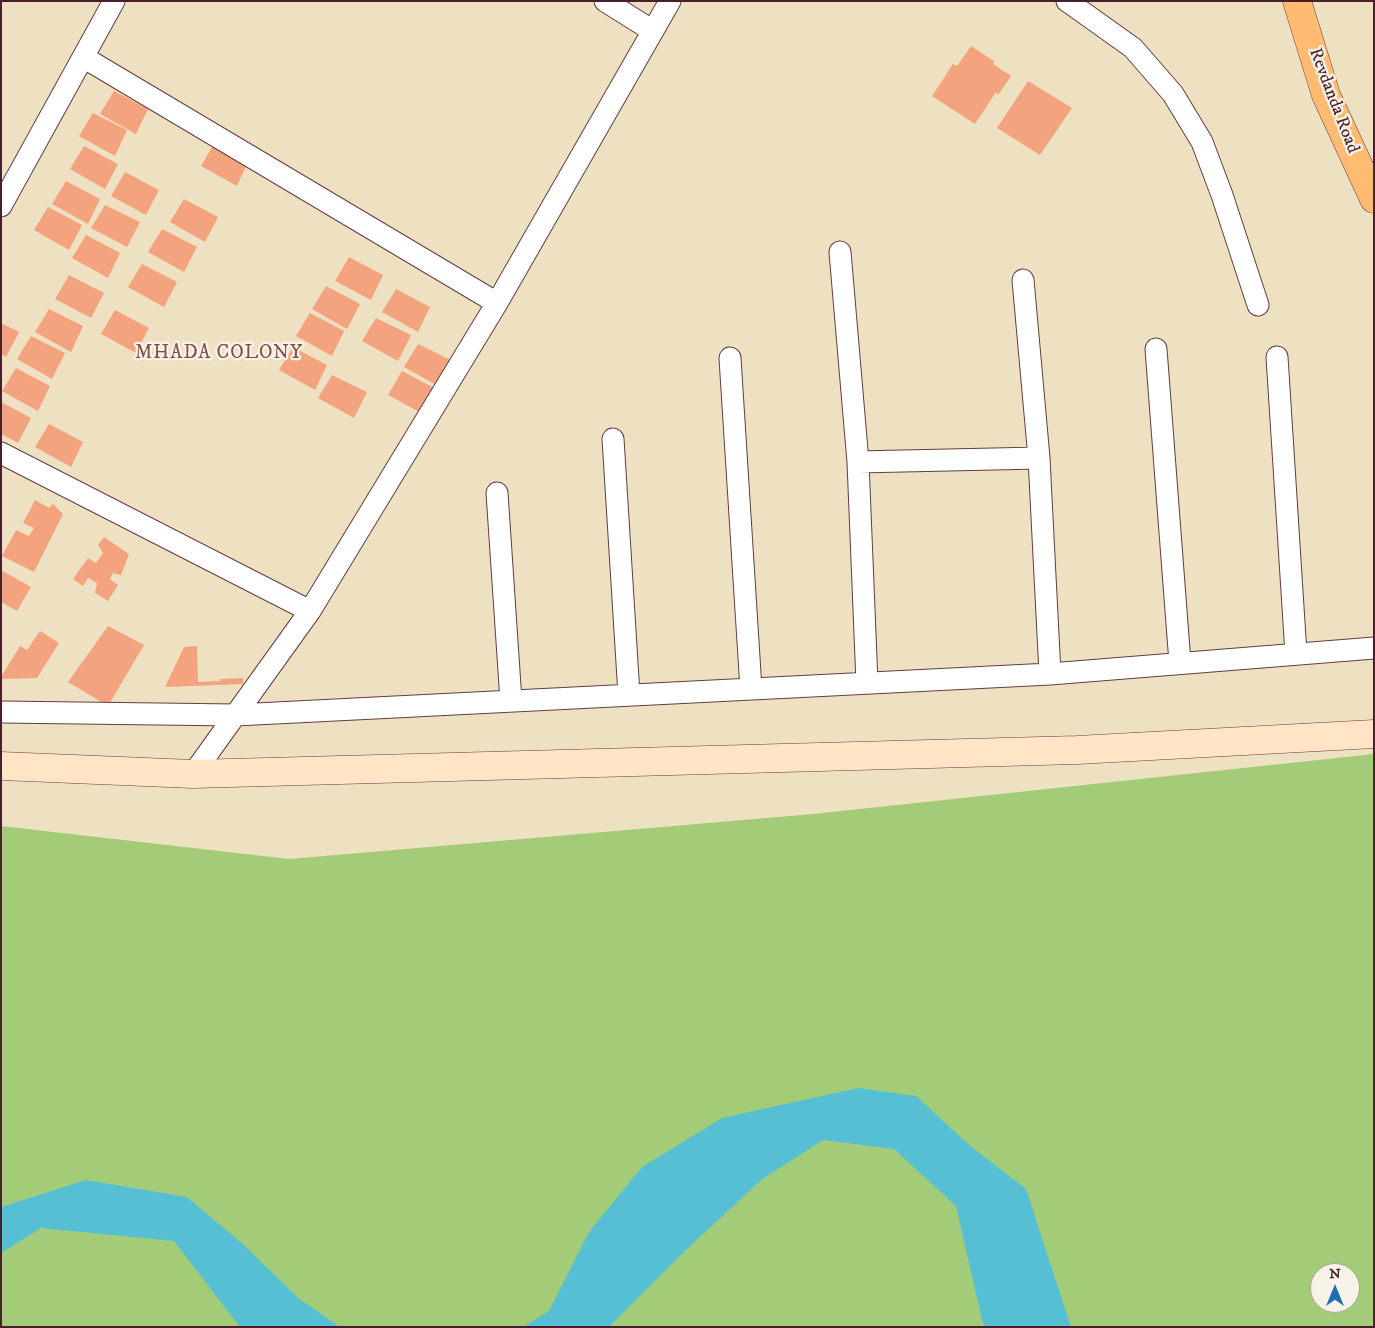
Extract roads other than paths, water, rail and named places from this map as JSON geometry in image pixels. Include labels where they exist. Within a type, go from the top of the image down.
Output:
[{"type":"main road","name":"Revdanda Road","points":[[1297,1],[1326,95],[1374,199]]},
{"type":"main road","points":[[1,766],[193,774],[1077,750],[1374,734]]},
{"type":"street","points":[[1,206],[114,1]]},
{"type":"street","points":[[605,1],[653,31]]},
{"type":"street","points":[[193,774],[310,610],[497,303],[670,1]]},
{"type":"street","points":[[1067,1],[1133,48],[1173,94],[1202,142],[1222,195],[1258,305]]},
{"type":"street","points":[[83,57],[497,303]]},
{"type":"street","points":[[840,252],[858,462],[867,683]]},
{"type":"street","points":[[1024,280],[1039,458],[1050,674]]},
{"type":"street","points":[[1156,349],[1180,663]]},
{"type":"street","points":[[1277,357],[1296,654]]},
{"type":"street","points":[[730,358],[751,689]]},
{"type":"street","points":[[613,439],[629,695]]},
{"type":"street","points":[[1,452],[310,610]]},
{"type":"street","points":[[858,462],[1039,458]]},
{"type":"street","points":[[497,493],[511,701]]},
{"type":"street","points":[[1,712],[236,715],[1050,674],[1374,648]]},
{"type":"water","points":[[858,1088],[916,1096],[969,1145],[1026,1189],[1071,1327],[985,1327],[956,1206],[894,1149],[823,1140],[761,1180],[686,1250],[609,1327],[523,1327],[549,1311],[589,1232],[642,1167],[722,1118]]},
{"type":"water","points":[[86,1180],[187,1197],[245,1246],[298,1298],[340,1327],[240,1327],[174,1241],[41,1228],[1,1253],[1,1207]]},
{"type":"district","name":"MHADA COLONY","points":[[219,354]]}]
